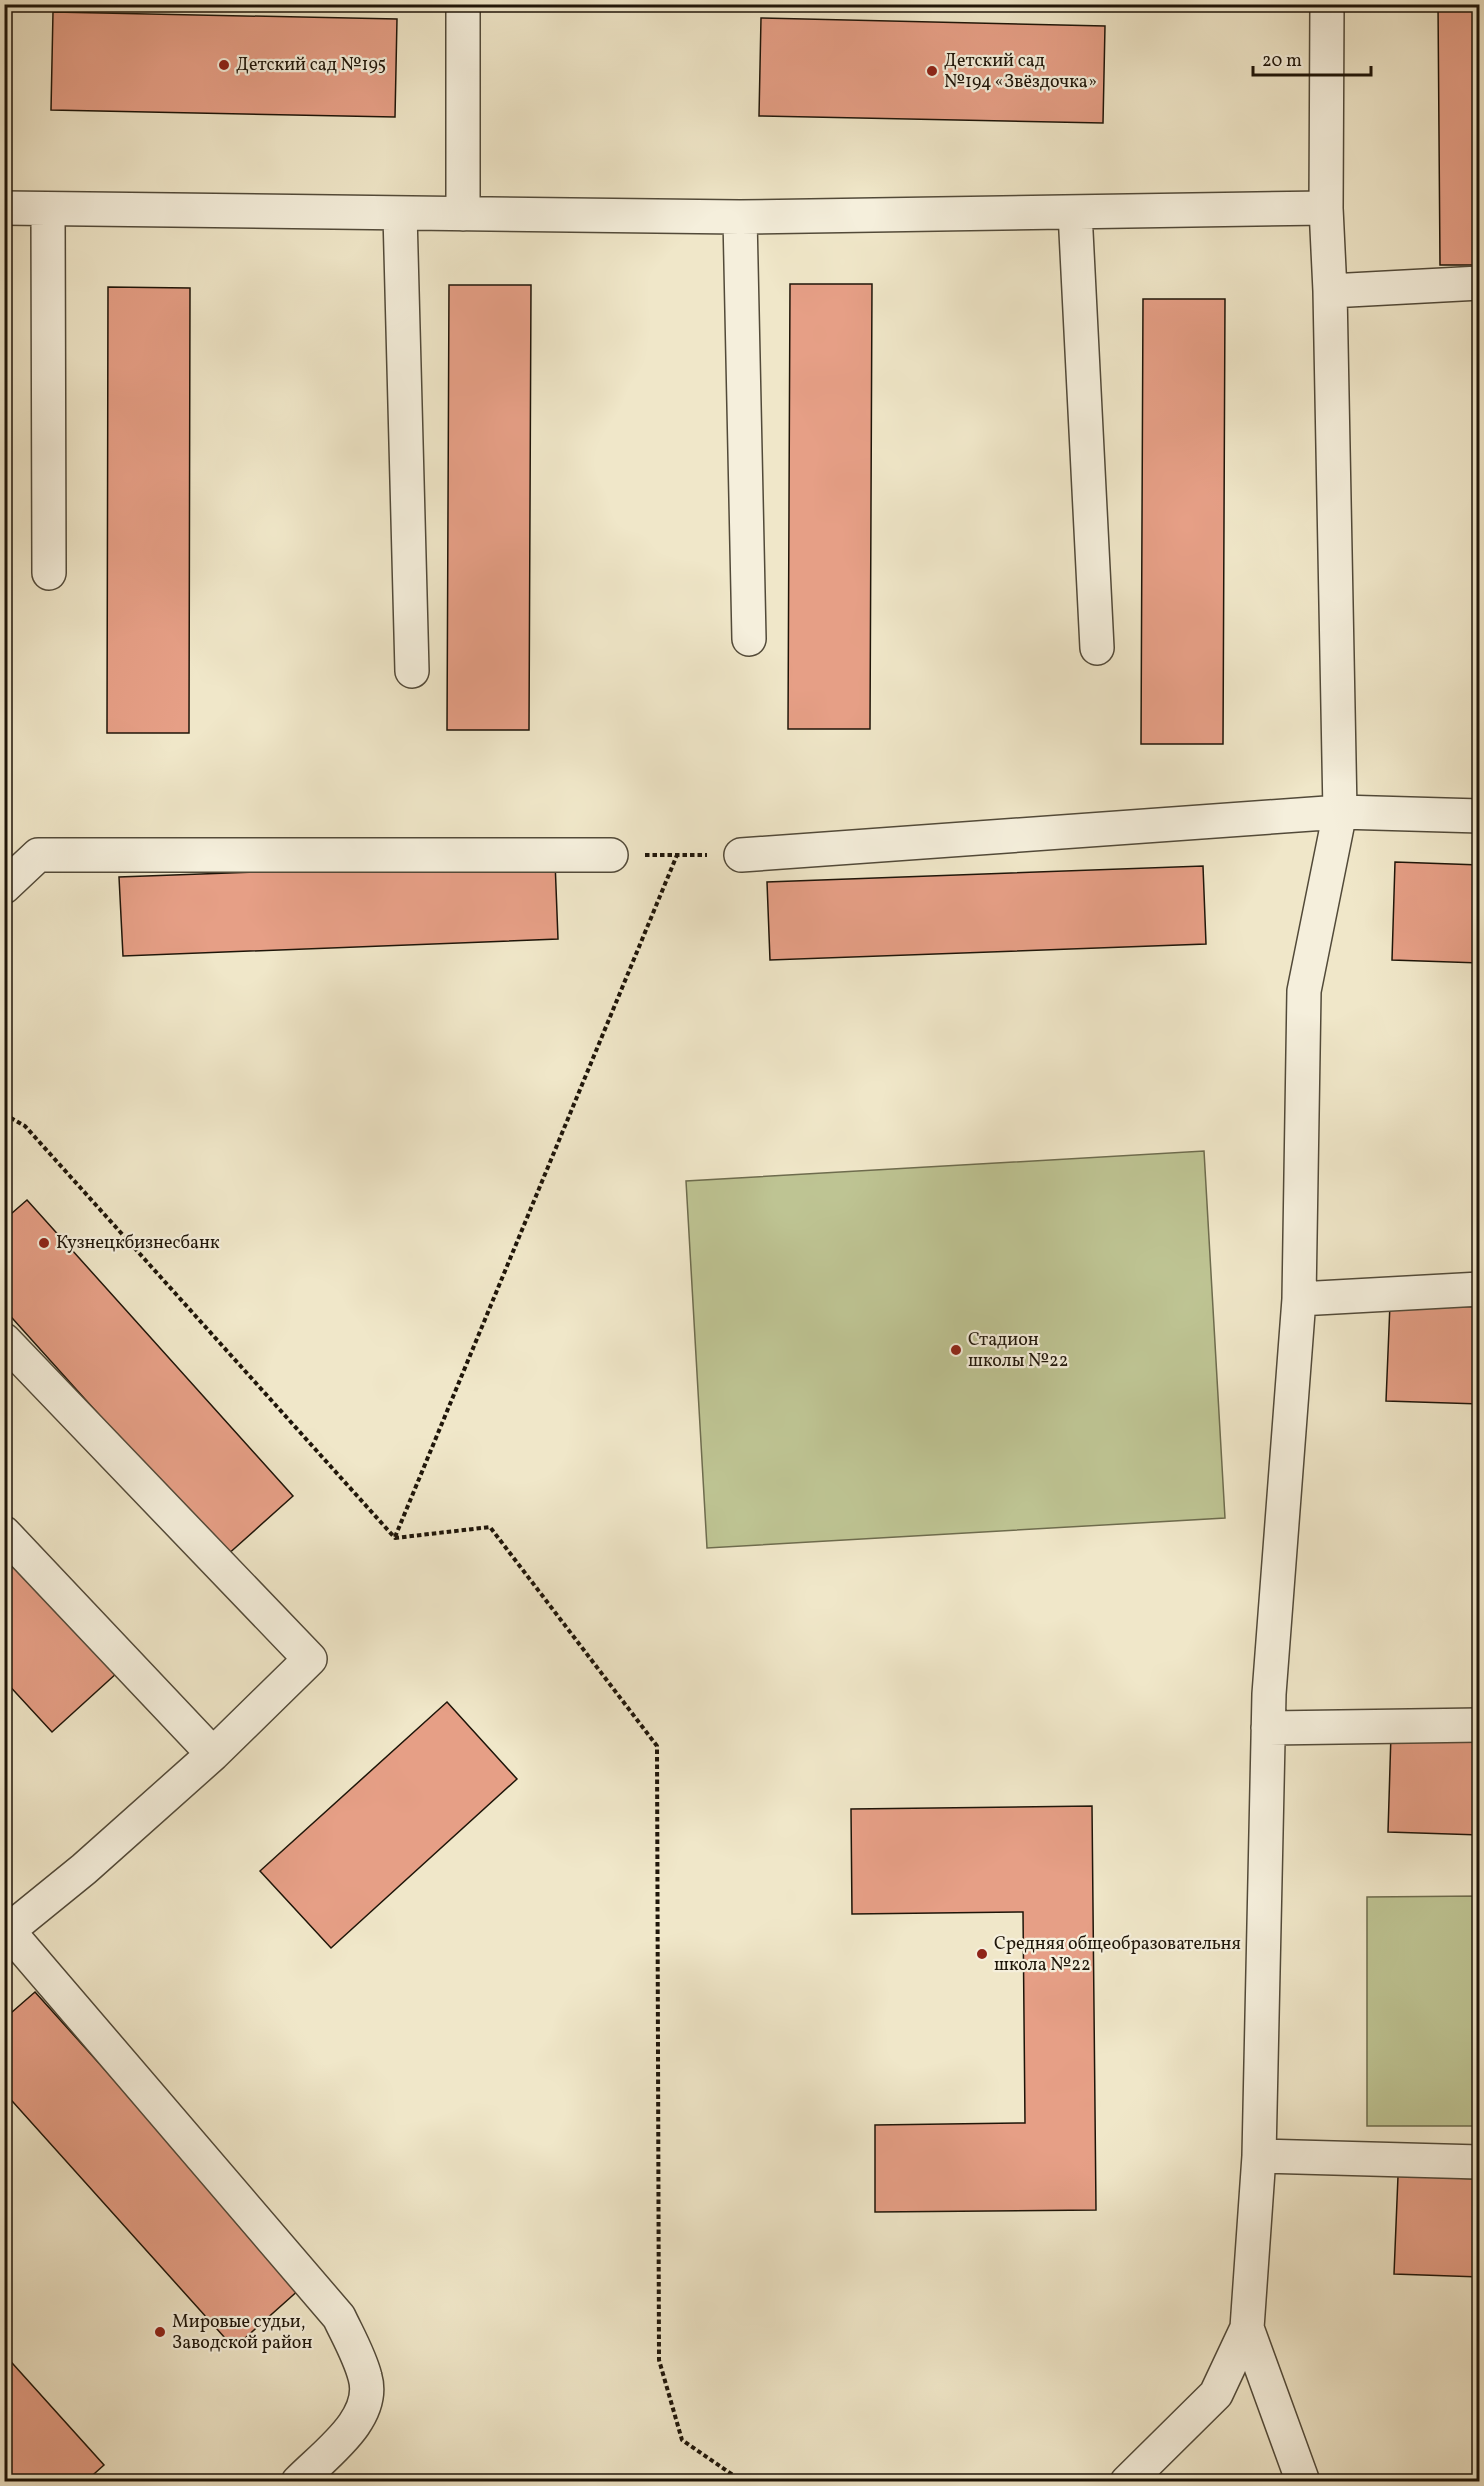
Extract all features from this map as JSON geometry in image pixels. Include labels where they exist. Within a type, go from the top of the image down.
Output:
[{"type":"lane","points":[[463,4],[463,214]]},
{"type":"lane","points":[[1127,2481],[1216,2394],[1247,2328],[1259,2156],[1268,1728],[1299,1299],[1304,991],[1340,812],[1330,291],[1326,208],[1327,4]]},
{"type":"lane","points":[[4,208],[740,217],[1326,208]]},
{"type":"lane","points":[[48,209],[49,573]]},
{"type":"lane","points":[[1075,212],[1097,648]]},
{"type":"lane","points":[[400,214],[412,671]]},
{"type":"lane","points":[[740,217],[748,639]]},
{"type":"lane","points":[[1330,291],[1479,283]]},
{"type":"lane","points":[[741,855],[1340,812],[1479,816]]},
{"type":"lane","points":[[4,887],[38,855],[611,855]]},
{"type":"lane","points":[[1299,1299],[1479,1289]]},
{"type":"lane","points":[[4,1340],[310,1659],[213,1754],[84,1869],[6,1930],[339,2317],[366,2378],[366,2402],[357,2421],[298,2481]]},
{"type":"lane","points":[[4,1533],[213,1754]]},
{"type":"lane","points":[[1268,1728],[1479,1725]]},
{"type":"lane","points":[[1259,2156],[1479,2162]]},
{"type":"lane","points":[[1247,2328],[1303,2481]]},
{"type":"path","points":[[611,855],[741,855]]},
{"type":"path","points":[[394,1538],[677,855]]},
{"type":"path","points":[[4,1114],[25,1126],[394,1538]]},
{"type":"path","points":[[394,1538],[490,1527],[657,1746],[659,2360],[682,2440],[743,2481]]},
{"type":"green space","name":"Стадион школы №22","points":[[1204,1151],[1225,1518],[707,1548],[686,1181]]},
{"type":"green space","points":[[1479,1896],[1479,2126],[1367,2126],[1367,1897]]},
{"type":"building","points":[[1438,4],[1480,4],[1480,265],[1440,265]]},
{"type":"building","name":"Детский сад №195","points":[[53,12],[397,19],[395,117],[51,110]]},
{"type":"building","name":"Детский сад №194 «Звёздочка»","points":[[761,18],[1105,26],[1103,123],[759,116]]},
{"type":"building","points":[[790,284],[872,284],[870,729],[788,729]]},
{"type":"building","points":[[449,285],[531,285],[529,730],[447,730]]},
{"type":"building","points":[[108,287],[190,288],[189,733],[107,733]]},
{"type":"building","points":[[1143,299],[1225,299],[1223,744],[1141,744]]},
{"type":"building","points":[[555,861],[558,939],[123,956],[119,877]]},
{"type":"building","points":[[1395,862],[1480,865],[1480,963],[1392,960]]},
{"type":"building","points":[[1203,866],[1206,944],[770,960],[767,882]]},
{"type":"building","points":[[27,1200],[293,1496],[226,1556],[4,1309],[4,1220]]},
{"type":"building","points":[[1390,1304],[1480,1307],[1480,1404],[1386,1401]]},
{"type":"building","points":[[4,1545],[118,1672],[52,1732],[4,1680]]},
{"type":"building","points":[[447,1702],[517,1779],[331,1948],[260,1871]]},
{"type":"building","points":[[1391,1734],[1480,1737],[1480,1835],[1388,1832]]},
{"type":"building","name":"Средняя общеобразовательня школа №22","points":[[1092,1806],[1096,2210],[875,2212],[875,2125],[1025,2123],[1023,1912],[852,1914],[851,1809]]},
{"type":"building","points":[[35,1992],[301,2288],[234,2348],[4,2092],[4,2019]]},
{"type":"building","points":[[1398,2176],[1480,2179],[1480,2277],[1394,2274]]},
{"type":"building","points":[[4,2354],[104,2465],[85,2482],[4,2482]]},
{"type":"place","name":"Детский сад №195","points":[[224,65]]},
{"type":"place","name":"Детский сад №194 «Звёздочка»","points":[[932,71]]},
{"type":"place","name":"Кузнецкбизнесбанк","points":[[44,1243]]},
{"type":"place","name":"Стадион школы №22","points":[[956,1350]]},
{"type":"place","name":"Средняя общеобразовательня школа №22","points":[[982,1954]]},
{"type":"place","name":"Мировые судьи, Заводской район","points":[[160,2332]]}]
